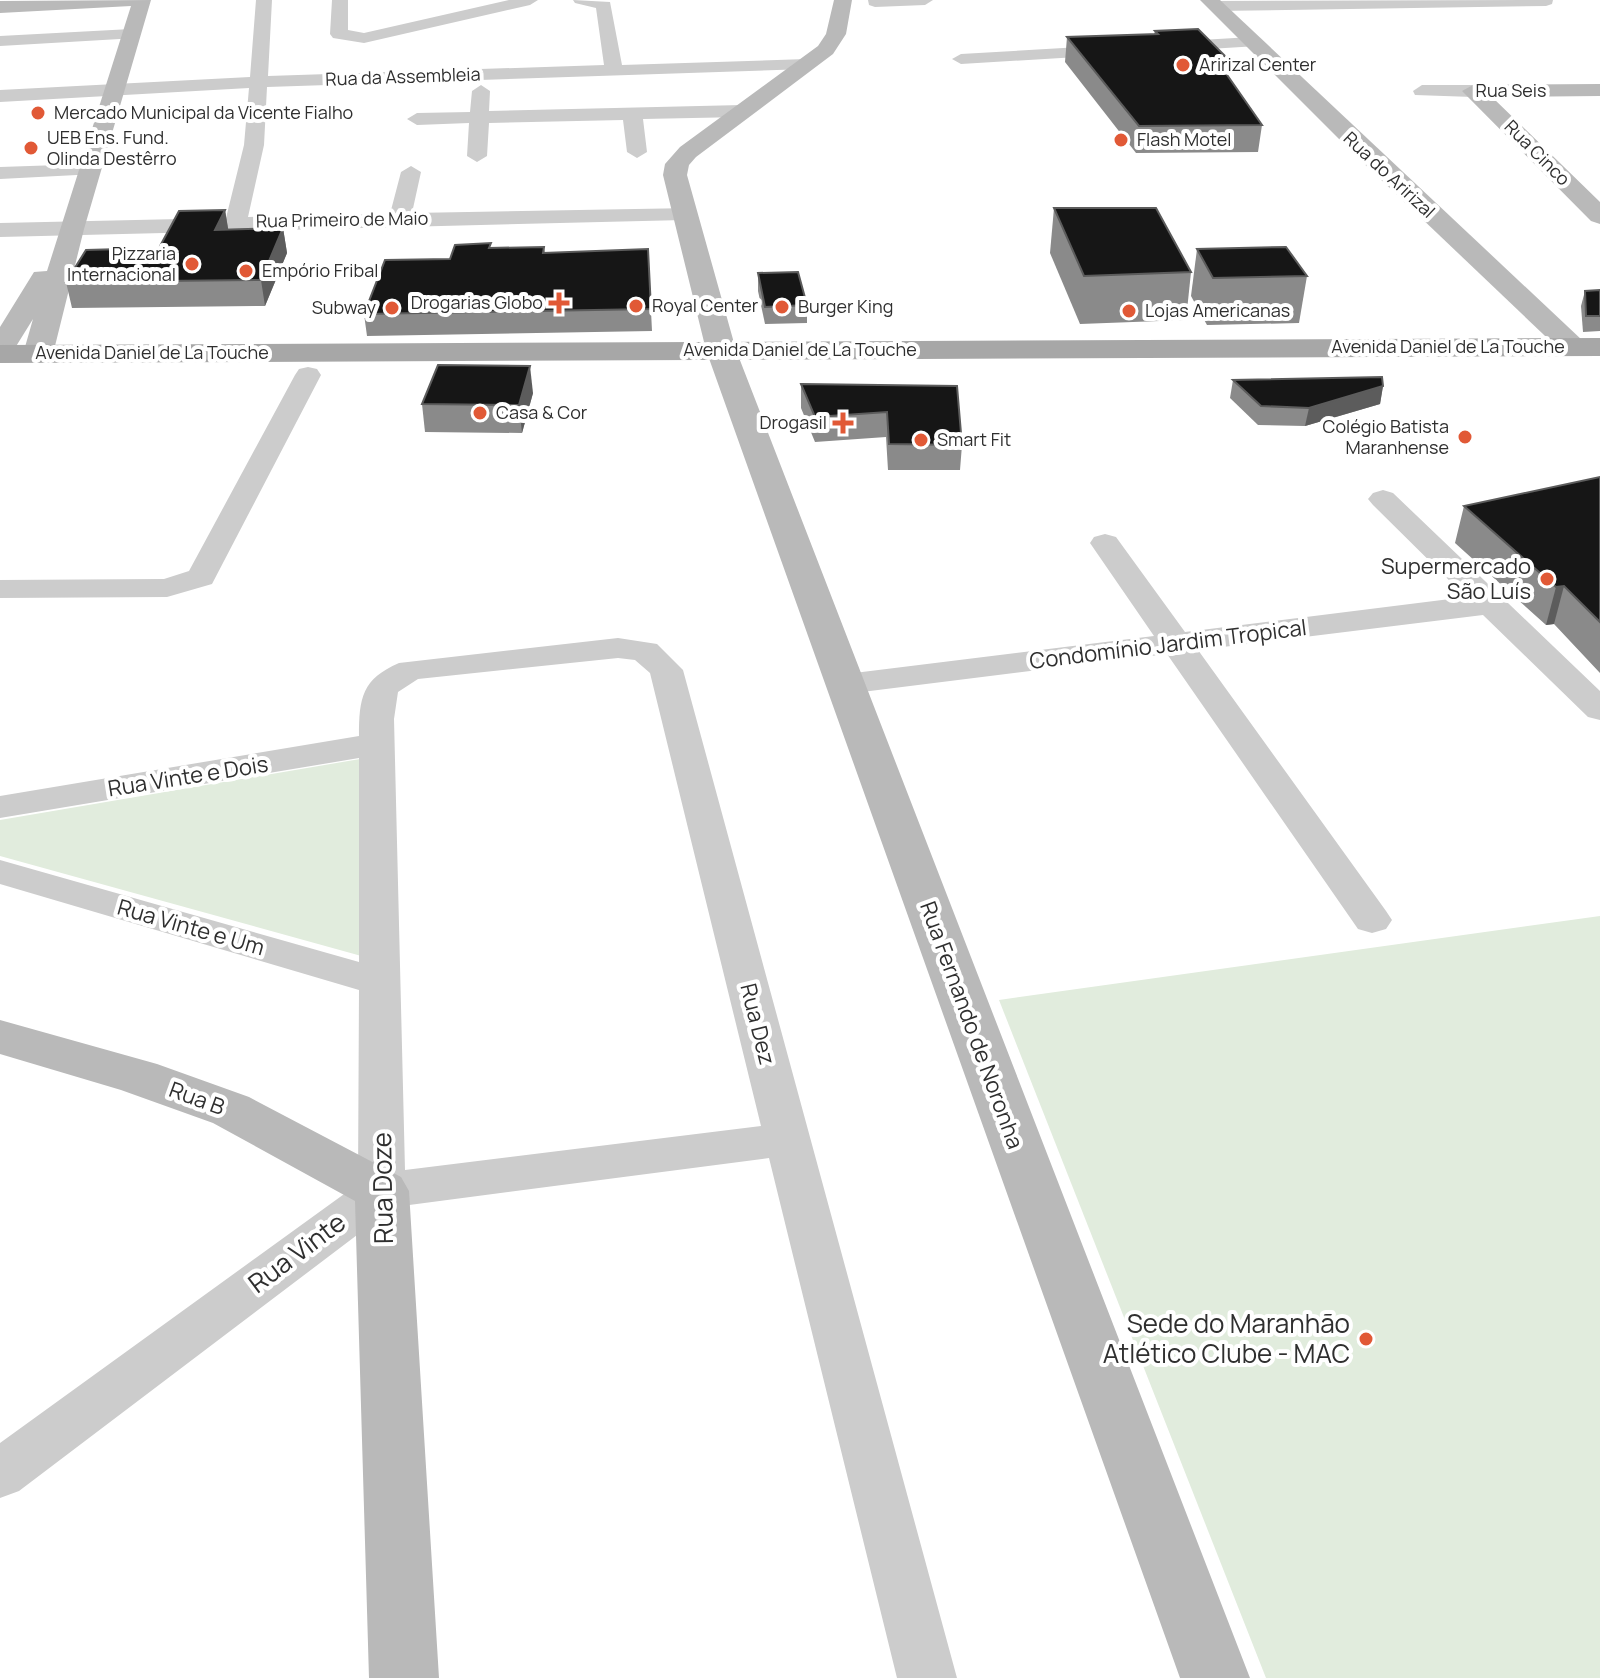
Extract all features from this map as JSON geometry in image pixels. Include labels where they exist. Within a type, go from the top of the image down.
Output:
[{"type":"main road","name":"Avenida Daniel de La Touche","points":[[3,363],[308,375],[726,361],[1586,347]]},
{"type":"main road","name":"Avenida Daniel de La Touche","points":[[3,363],[38,354],[1600,371]]},
{"type":"street","points":[[0,7],[144,0],[69,234],[38,354]]},
{"type":"street","points":[[236,223],[254,145],[264,0]]},
{"type":"street","points":[[340,0],[339,34],[353,37],[372,37],[460,8],[530,0]]},
{"type":"street","points":[[581,0],[604,5],[614,70]]},
{"type":"street","points":[[417,119],[632,112],[710,92],[742,111],[832,42],[843,0]]},
{"type":"street","points":[[875,2],[925,0]]},
{"type":"street","points":[[1471,1],[1496,20]]},
{"type":"street","points":[[1212,3],[1546,1]]},
{"type":"street","name":"Rua do Aririzal","points":[[1212,3],[1586,347]]},
{"type":"street","points":[[0,41],[131,34]]},
{"type":"street","points":[[961,59],[1252,42]]},
{"type":"street","points":[[468,52],[480,117],[477,156]]},
{"type":"street","name":"Rua da Assembleia","points":[[0,96],[257,82],[474,78],[807,64]]},
{"type":"street","name":"Rua Seis","points":[[1422,91],[1600,90]]},
{"type":"street","name":"Rua Cinco","points":[[1473,91],[1600,216]]},
{"type":"street","name":"Rua Fernando de Noronha","points":[[742,111],[677,164],[675,175],[726,361],[1215,1678]]},
{"type":"street","points":[[632,112],[637,152]]},
{"type":"street","points":[[0,173],[89,170]]},
{"type":"street","points":[[400,219],[411,172]]},
{"type":"street","name":"Rua Primeiro de Maio","points":[[0,230],[69,234],[236,223],[684,213]]},
{"type":"street","points":[[3,363],[69,234]]},
{"type":"street","points":[[0,589],[167,588],[201,577],[308,375]]},
{"type":"street","points":[[1383,499],[1600,710]]},
{"type":"street","points":[[1105,543],[1372,920]]},
{"type":"street","name":"Condomínio Jardim Tropical","points":[[846,684],[1491,604]]},
{"type":"street","name":"Rua Dez","points":[[377,698],[387,682],[411,670],[618,648],[645,651],[662,663],[927,1678]]},
{"type":"street","name":"Rua Doze","points":[[377,698],[382,1191],[397,1672]]},
{"type":"street","name":"Rua Vinte e Dois","points":[[0,807],[377,744]]},
{"type":"street","name":"Rua Vinte e Um","points":[[0,872],[381,982]]},
{"type":"street","name":"Rua B","points":[[7,1045],[139,1077],[231,1110],[382,1191]]},
{"type":"street","name":"Rua Vinte","points":[[0,1474],[382,1191],[787,1139]]},
{"type":"green space","points":[[360,759],[365,957],[0,856],[0,820]]},
{"type":"green space","name":"Sede do Maranhão Atlético Clube - MAC","points":[[1600,916],[1600,1678],[1266,1678],[999,1000]]},
{"type":"building","points":[[1198,29],[1228,59],[1216,59],[1262,125],[1139,126],[1067,37],[1158,34],[1155,31]]},
{"type":"building","points":[[1054,208],[1156,208],[1191,272],[1084,276]]},
{"type":"building","points":[[225,210],[215,230],[283,228],[261,280],[66,282],[86,250],[159,248],[179,211]]},
{"type":"building","points":[[491,243],[489,248],[544,247],[543,253],[648,249],[651,309],[364,314],[385,260],[450,259],[455,245]]},
{"type":"building","points":[[1286,247],[1307,276],[1213,278],[1197,249]]},
{"type":"building","points":[[798,272],[807,305],[765,307],[758,273]]},
{"type":"building","points":[[1600,290],[1600,316],[1586,316],[1585,291]]},
{"type":"building","points":[[438,365],[530,366],[519,405],[422,404]]},
{"type":"building","points":[[1382,377],[1383,386],[1309,408],[1261,406],[1233,380]]},
{"type":"building","points":[[801,384],[957,386],[962,445],[889,444],[887,412],[815,417]]},
{"type":"building","points":[[1600,477],[1600,622],[1564,586],[1556,587],[1464,506]]},
{"type":"place","name":"Aririzal Center","points":[[1183,65]]},
{"type":"place","name":"Mercado Municipal da Vicente Fialho","points":[[38,113]]},
{"type":"place","name":"Flash Motel","points":[[1121,140]]},
{"type":"place","name":"UEB Ens. Fund. Olinda Destêrro","points":[[31,148]]},
{"type":"place","name":"Pizzaria Internacional","points":[[192,264]]},
{"type":"place","name":"Empório Fribal","points":[[246,271]]},
{"type":"place","name":"Drogarias Globo","points":[[559,303]]},
{"type":"place","name":"Royal Center","points":[[636,306]]},
{"type":"place","name":"Burger King","points":[[782,307]]},
{"type":"place","name":"Subway","points":[[392,308]]},
{"type":"place","name":"Lojas Americanas","points":[[1129,311]]},
{"type":"place","name":"Casa & Cor","points":[[480,413]]},
{"type":"place","name":"Drogasil","points":[[843,423]]},
{"type":"place","name":"Colégio Batista Maranhense","points":[[1465,437]]},
{"type":"place","name":"Smart Fit","points":[[921,440]]},
{"type":"place","name":"Supermercado São Luís","points":[[1547,579]]},
{"type":"place","name":"Sede do Maranhão Atlético Clube - MAC","points":[[1366,1339]]}]
